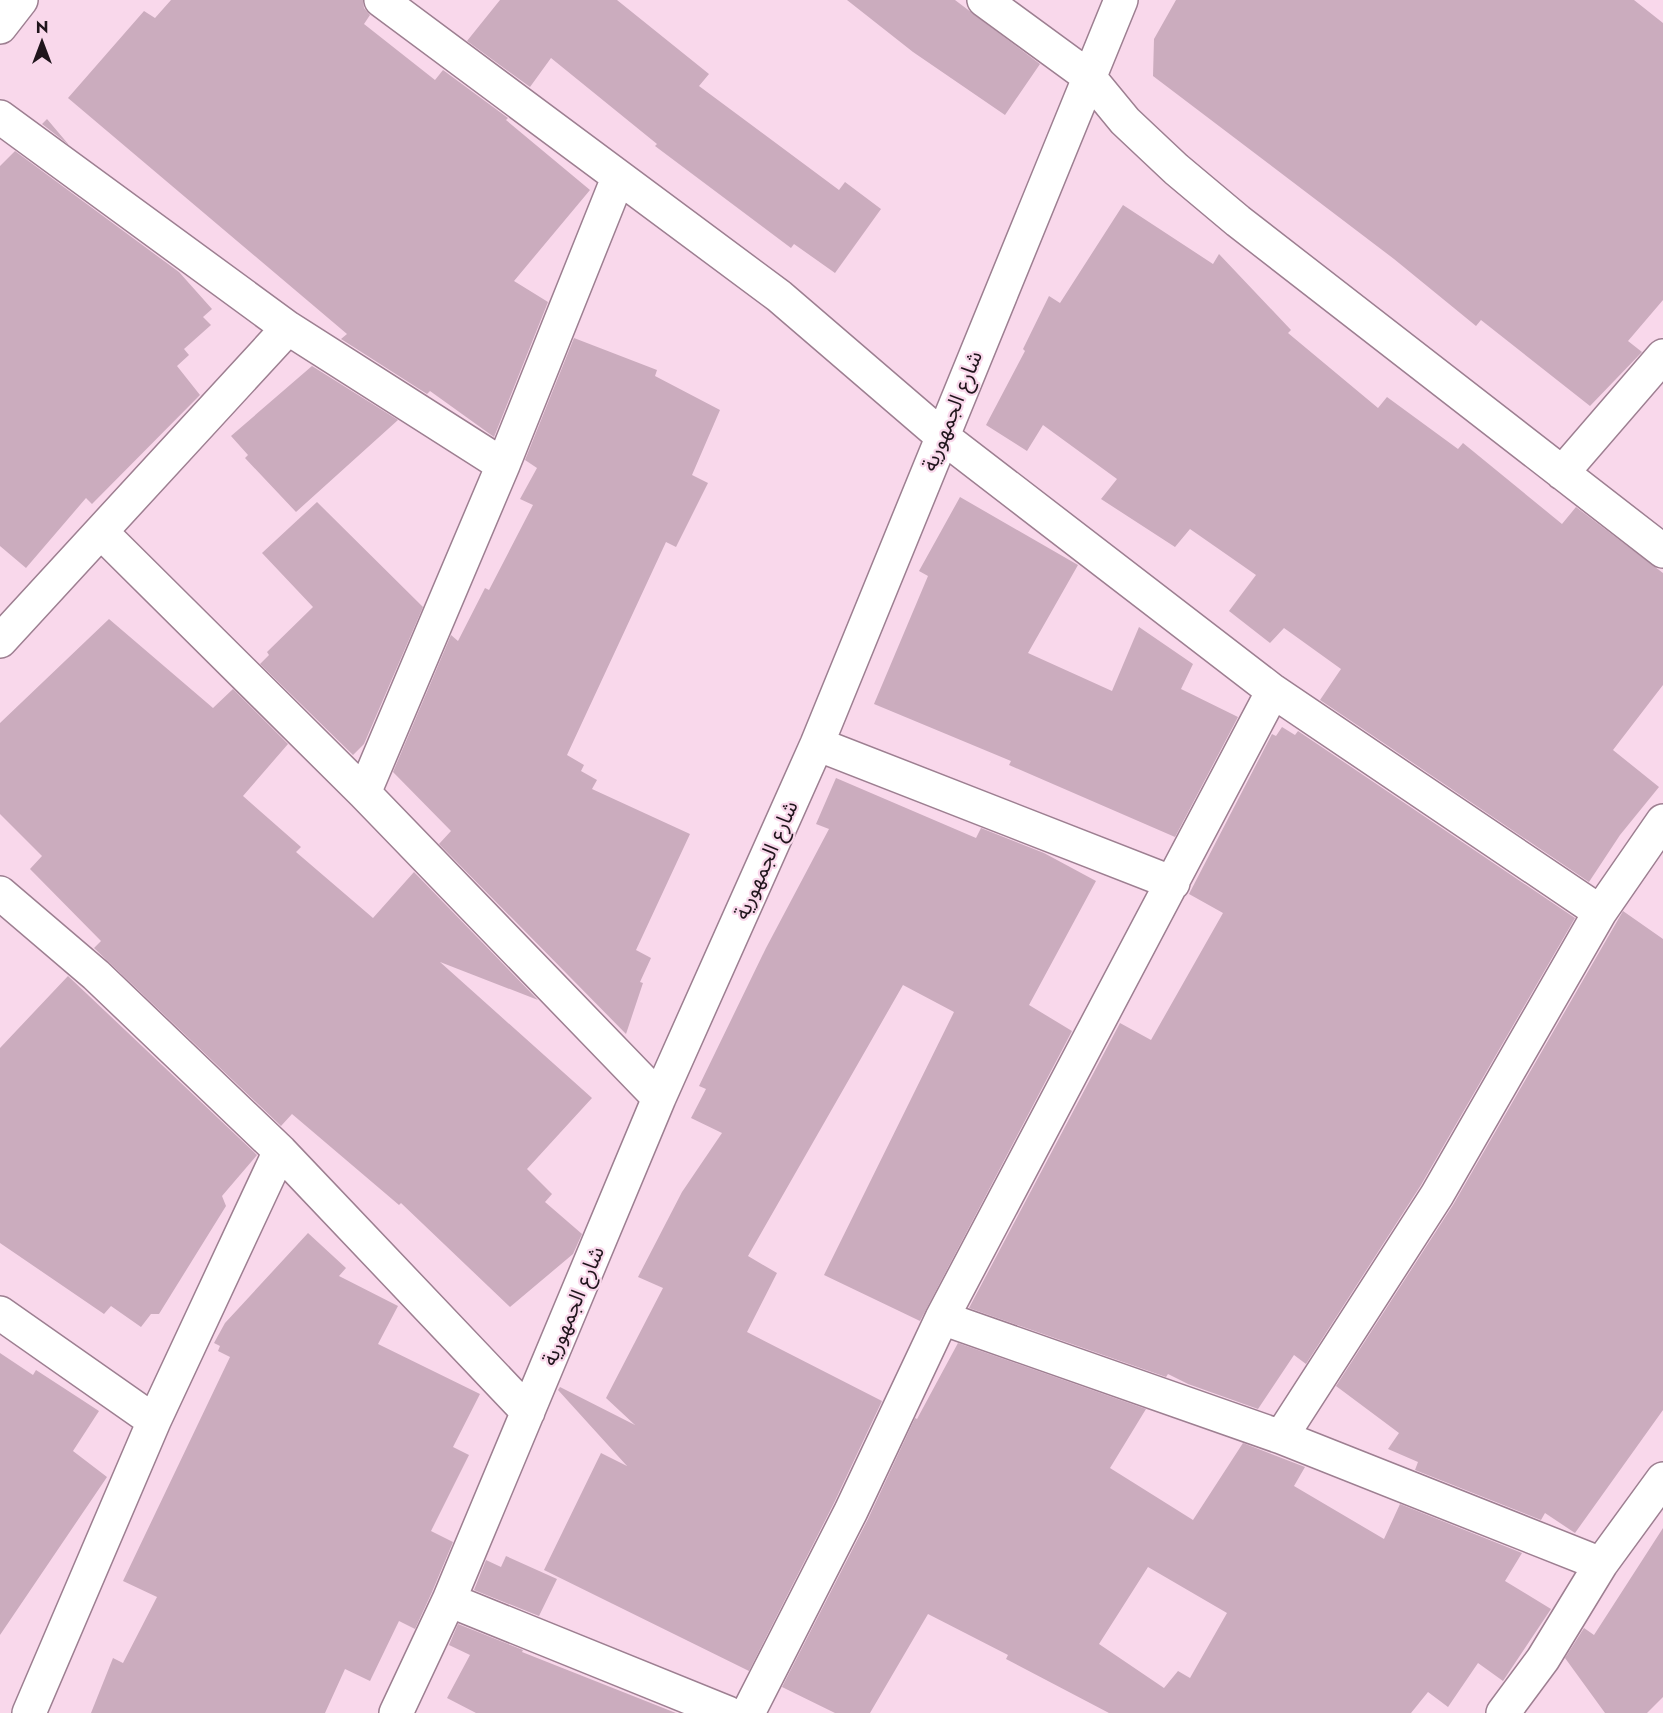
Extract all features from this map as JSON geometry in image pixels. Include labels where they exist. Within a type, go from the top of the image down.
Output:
[{"type":"street","points":[[0,27],[21,0]]},
{"type":"street","points":[[381,0],[779,296],[943,437],[1273,691],[1600,912]]},
{"type":"street","points":[[984,0],[1088,76],[1125,121],[1176,169],[1238,221],[1663,551]]},
{"type":"street","name":"شارع الجمهورية","points":[[396,1713],[449,1600],[659,1098],[817,744],[1088,76],[1121,0]]},
{"type":"street","points":[[0,117],[288,328],[503,465]]},
{"type":"street","points":[[364,793],[503,465],[618,178]]},
{"type":"street","points":[[0,641],[102,533],[288,328]]},
{"type":"street","points":[[1562,473],[1663,356]]},
{"type":"street","points":[[102,533],[364,793],[659,1098]]},
{"type":"street","points":[[748,1713],[850,1511],[942,1318],[1273,691]]},
{"type":"street","points":[[817,744],[1173,883]]},
{"type":"street","points":[[1281,1437],[1437,1195],[1600,912],[1663,820]]},
{"type":"street","points":[[0,893],[96,975],[280,1151],[528,1412]]},
{"type":"street","points":[[29,1713],[154,1421],[280,1151]]},
{"type":"street","points":[[0,1313],[154,1421]]},
{"type":"street","points":[[942,1318],[1281,1437],[1602,1564]]},
{"type":"street","points":[[1503,1713],[1543,1659],[1602,1564],[1663,1479]]},
{"type":"street","points":[[449,1600],[728,1713]]},
{"type":"building","points":[[171,0],[363,0],[364,8],[370,15],[364,24],[435,80],[443,70],[508,118],[506,120],[590,190],[514,281],[548,302],[494,437],[430,391],[427,394],[341,339],[347,334],[68,98],[144,11],[155,18]]},
{"type":"building","points":[[500,0],[617,0],[709,74],[699,86],[839,190],[845,182],[881,209],[835,273],[794,244],[791,248],[655,146],[657,144],[551,58],[530,87],[467,41]]},
{"type":"building","points":[[847,0],[955,0],[1040,64],[1005,115],[913,52]]},
{"type":"building","points":[[1176,0],[1634,0],[1663,23],[1663,300],[1628,341],[1642,352],[1590,406],[1481,320],[1476,326],[1394,259],[1153,76],[1154,39]]},
{"type":"building","points":[[47,119],[69,145],[42,124]]},
{"type":"building","points":[[15,151],[179,272],[212,309],[203,317],[211,325],[184,349],[189,355],[177,366],[200,395],[92,504],[86,498],[26,568],[0,546],[0,166]]},
{"type":"building","points":[[1123,205],[1213,264],[1219,254],[1291,330],[1288,333],[1378,408],[1387,397],[1458,449],[1463,443],[1562,524],[1576,507],[1663,573],[1663,685],[1613,750],[1659,787],[1620,835],[1589,882],[1320,700],[1341,669],[1284,628],[1270,643],[1229,611],[1256,575],[1190,529],[1175,547],[1101,499],[1117,479],[1043,425],[1027,451],[986,425],[1025,351],[1023,349],[1049,296],[1060,303]]},
{"type":"building","points":[[574,338],[657,370],[655,376],[720,410],[692,475],[708,483],[676,547],[666,542],[567,755],[584,765],[581,771],[597,780],[592,789],[690,834],[636,950],[651,958],[640,982],[643,983],[626,1034],[439,844],[451,831],[393,772],[451,635],[458,641],[485,588],[489,590],[533,505],[520,499],[537,468],[525,460]]},
{"type":"building","points":[[312,366],[398,420],[296,512],[245,458],[248,455],[231,436]]},
{"type":"building","points":[[960,497],[1078,565],[1028,653],[1112,691],[1139,627],[1193,664],[1181,689],[1238,717],[1175,837],[1009,765],[1011,761],[874,704],[928,576],[919,571]]},
{"type":"building","points":[[317,502],[423,607],[364,744],[353,755],[260,664],[269,655],[267,652],[313,607],[262,553]]},
{"type":"building","points":[[109,619],[213,708],[233,689],[288,744],[243,796],[301,847],[296,852],[373,918],[414,872],[538,1000],[440,962],[592,1098],[527,1169],[552,1194],[545,1202],[582,1234],[573,1254],[510,1307],[401,1203],[399,1205],[292,1114],[281,1126],[94,948],[101,941],[30,869],[42,856],[0,814],[0,723]]},
{"type":"building","points":[[1282,727],[1295,735],[1298,731],[1575,918],[1421,1185],[1306,1364],[1294,1355],[1258,1409],[1188,1384],[1168,1374],[1166,1377],[969,1308],[1120,1023],[1151,1040],[1223,913],[1189,894],[1272,734],[1276,736]]},
{"type":"building","points":[[836,778],[976,838],[981,828],[1044,853],[1096,881],[1029,1005],[1072,1031],[920,1321],[824,1275],[954,1012],[903,985],[748,1256],[777,1273],[747,1332],[882,1401],[834,1503],[749,1671],[544,1570],[601,1453],[627,1466],[558,1390],[560,1387],[635,1425],[606,1398],[663,1288],[638,1277],[682,1192],[722,1133],[691,1118],[706,1089],[699,1086],[766,948],[829,829],[816,824]]},
{"type":"building","points":[[1623,911],[1663,939],[1663,1410],[1575,1533],[1545,1513],[1541,1520],[1415,1470],[1418,1462],[1388,1449],[1399,1433],[1336,1386],[1453,1205]]},
{"type":"building","points":[[68,976],[257,1155],[222,1196],[226,1206],[159,1314],[151,1314],[141,1327],[111,1306],[104,1314],[0,1243],[0,1048]]},
{"type":"building","points":[[308,1233],[346,1268],[339,1276],[398,1306],[378,1344],[480,1394],[453,1447],[469,1455],[431,1531],[453,1542],[432,1592],[415,1629],[399,1621],[370,1681],[345,1669],[325,1713],[91,1713],[113,1658],[123,1663],[157,1597],[123,1581],[230,1357],[218,1351],[220,1346],[214,1343],[225,1323]]},
{"type":"building","points":[[958,1343],[1146,1409],[1110,1468],[1193,1520],[1243,1443],[1305,1467],[1294,1486],[1384,1539],[1400,1504],[1522,1553],[1505,1581],[1551,1609],[1503,1681],[1478,1663],[1448,1707],[1428,1692],[1411,1713],[1109,1713],[1006,1659],[1008,1655],[928,1614],[870,1713],[835,1713],[782,1687],[868,1519],[915,1418],[917,1419]],"holes":[[[1148,1567],[1227,1613],[1190,1678],[1178,1671],[1164,1688],[1099,1644]]]},
{"type":"building","points":[[0,1353],[33,1375],[36,1370],[99,1411],[73,1451],[107,1477],[0,1635]]},
{"type":"building","points":[[1663,1528],[1663,1697],[1647,1713],[1605,1713],[1565,1658],[1584,1628],[1594,1635]]},
{"type":"building","points":[[506,1556],[557,1579],[539,1616],[474,1590],[486,1560],[501,1567]]},
{"type":"building","points":[[458,1624],[676,1713],[476,1713],[447,1698],[470,1655],[449,1645]]}]
